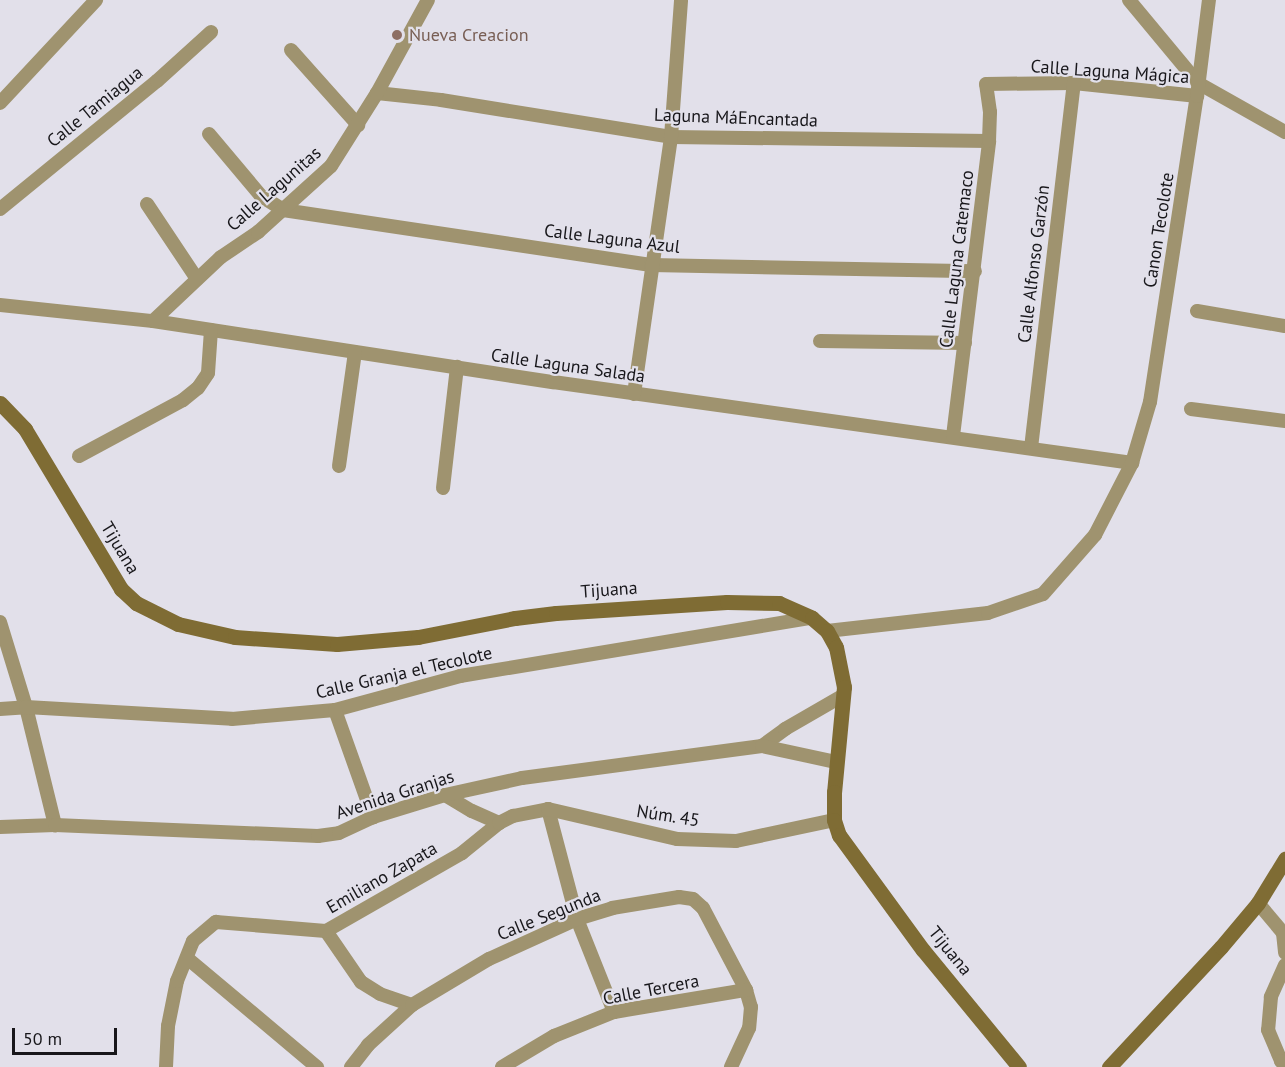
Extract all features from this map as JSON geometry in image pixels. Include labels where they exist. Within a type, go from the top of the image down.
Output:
[{"type":"street","points":[[0,103],[96,0]]},
{"type":"street","name":"Calle Lagunitas","points":[[153,321],[196,279],[283,210],[331,166],[377,93],[428,0]]},
{"type":"street","points":[[634,394],[671,137],[681,0]]},
{"type":"street","points":[[1129,0],[1198,90],[1285,132]]},
{"type":"street","name":"Canon Tecolote","points":[[1132,463],[1150,402],[1198,90],[1209,0]]},
{"type":"street","name":"Calle Tamiagua","points":[[0,209],[157,81],[211,32]]},
{"type":"street","points":[[291,50],[358,125]]},
{"type":"street","name":"Calle Laguna Mágica","points":[[985,86],[988,83],[1074,84],[1198,90]]},
{"type":"street","name":"Calle Alfonso Garzón","points":[[1031,448],[1074,84]]},
{"type":"street","name":"Calle Laguna Catemaco","points":[[953,436],[975,271],[989,141],[990,112],[985,86]]},
{"type":"street","name":"Laguna MáEncantada","points":[[377,93],[441,100],[671,137],[989,141]]},
{"type":"street","points":[[208,134],[261,196],[283,210]]},
{"type":"street","points":[[147,204],[196,279]]},
{"type":"street","name":"Calle Laguna Azul","points":[[283,210],[651,265],[975,271]]},
{"type":"street","name":"Calle Laguna Salada","points":[[0,304],[153,321],[634,394],[953,436],[1132,463]]},
{"type":"street","points":[[1197,311],[1285,326]]},
{"type":"street","points":[[79,456],[183,400],[198,388],[208,373],[211,330]]},
{"type":"street","points":[[820,342],[965,343]]},
{"type":"street","points":[[339,466],[355,352]]},
{"type":"street","points":[[444,488],[458,367]]},
{"type":"street","name":"Tijuana","points":[[0,402],[25,429],[121,589],[136,603],[178,624],[235,637],[337,644],[418,637],[546,615],[727,602],[779,603],[813,618],[827,631],[840,661],[844,694],[836,762],[834,820],[839,835],[923,950],[1019,1067]]},
{"type":"street","points":[[1191,409],[1285,422]]},
{"type":"street","points":[[827,631],[988,613],[1043,594],[1095,535],[1132,463]]},
{"type":"street","name":"Calle Granja el Tecolote","points":[[0,709],[26,707],[232,719],[335,710],[460,676],[813,618]]},
{"type":"street","points":[[0,622],[26,707],[56,825]]},
{"type":"street","name":"Avenida Granjas","points":[[762,746],[785,729],[844,694]]},
{"type":"street","points":[[335,710],[373,817]]},
{"type":"street","name":"Avenida Granjas","points":[[0,827],[56,825],[318,836],[339,833],[373,817],[445,795],[522,778],[762,746],[836,762]]},
{"type":"street","points":[[445,795],[499,823]]},
{"type":"street","points":[[548,809],[577,919],[614,1012]]},
{"type":"street","name":"Núm. 45","points":[[499,823],[513,816],[548,809],[677,839],[736,841],[834,820]]},
{"type":"street","name":"Emiliano Zapata","points":[[166,1067],[171,1001],[193,941],[216,922],[326,931],[462,853],[499,823]]},
{"type":"street","points":[[1109,1067],[1258,903],[1285,859]]},
{"type":"street","name":"Calle Segunda","points":[[351,1067],[368,1045],[412,1005],[489,959],[577,919],[612,908],[680,897],[693,899],[703,908],[746,990]]},
{"type":"street","points":[[1258,903],[1283,933],[1285,953]]},
{"type":"street","points":[[326,931],[349,968],[361,982],[380,994],[412,1005]]},
{"type":"street","points":[[186,958],[317,1067]]},
{"type":"street","points":[[1285,965],[1271,998],[1268,1030],[1281,1061],[1285,1065]]},
{"type":"street","points":[[731,1067],[749,1028],[751,1007],[746,990]]},
{"type":"street","name":"Calle Tercera","points":[[502,1067],[554,1036],[614,1012],[746,990]]},
{"type":"place","name":"Nueva Creacion","points":[[397,35]]}]
